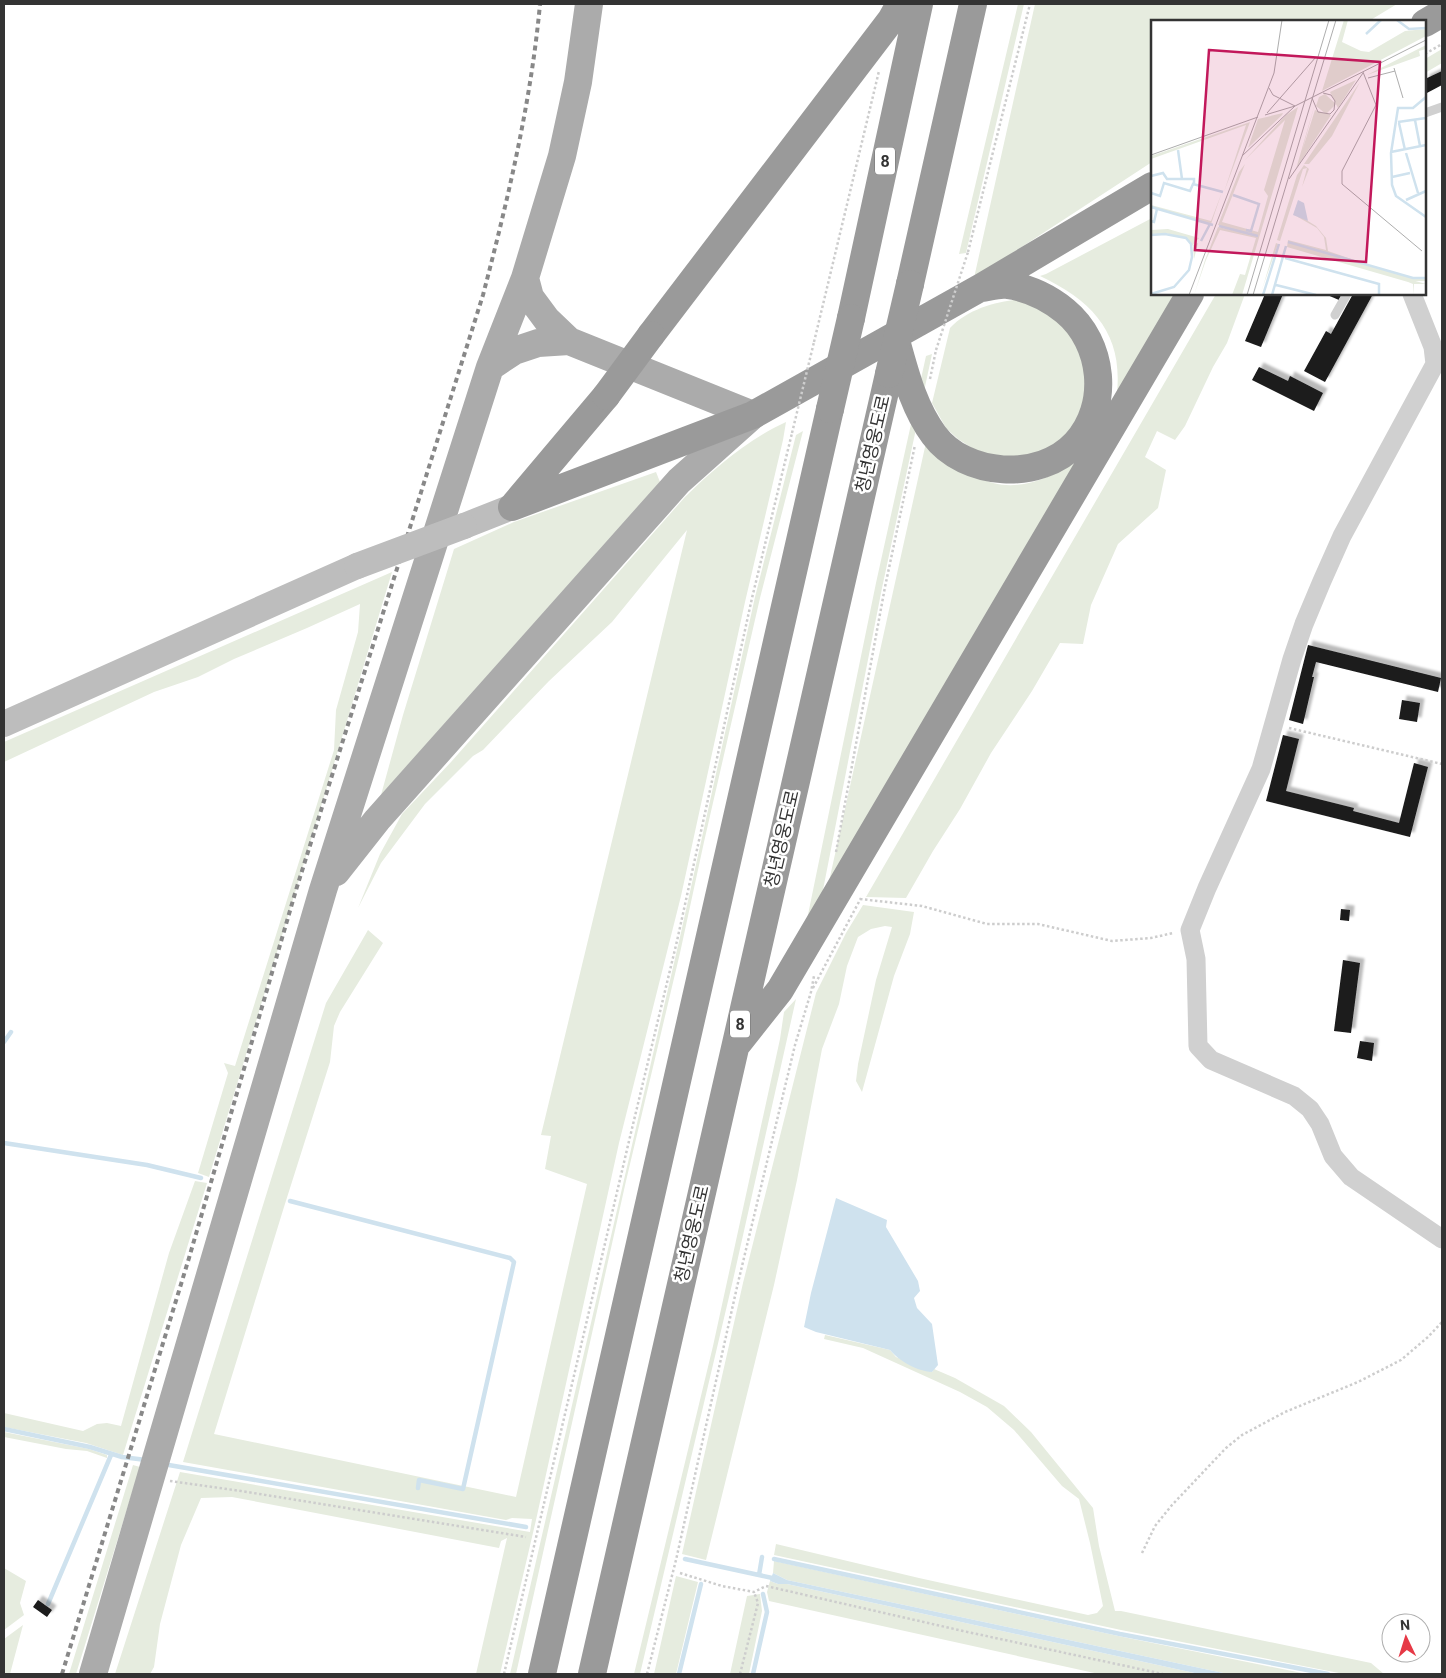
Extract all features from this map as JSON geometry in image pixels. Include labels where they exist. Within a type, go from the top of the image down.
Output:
[{"type":"highway","points":[[512,507],[606,396],[650,335],[891,20],[900,4]]},
{"type":"highway","name":"8","points":[[542,1674],[851,318],[919,4]]},
{"type":"highway","name":"청년영웅도로","points":[[592,1674],[734,1048],[896,361],[910,284],[973,4]]},
{"type":"highway","points":[[1426,22],[1442,13]]},
{"type":"highway","points":[[512,507],[753,415],[980,288],[1151,187]]},
{"type":"highway","points":[[896,361],[922,416],[935,436],[956,456],[979,466],[1004,470],[1028,468],[1052,460],[1075,444],[1088,427],[1095,406],[1098,368],[1092,348],[1083,330],[1072,316],[1055,302],[1030,290],[1006,285],[980,288]]},
{"type":"highway","points":[[734,1048],[780,990],[1189,295]]},
{"type":"main road","points":[[92,1674],[155,1466],[323,890],[490,366],[524,278],[562,156],[578,82],[589,4]]},
{"type":"main road","points":[[323,890],[348,855],[377,820],[679,481],[753,415],[569,341],[547,320],[530,297],[524,278]]},
{"type":"main road","points":[[490,366],[514,351],[538,343],[569,341]]},
{"type":"main road","points":[[4,724],[357,566],[512,507]]},
{"type":"street","points":[[1412,295],[1433,347],[1435,364],[1342,536],[1322,580],[1292,659],[1261,770],[1206,888],[1190,930],[1196,959],[1198,1046],[1211,1060],[1294,1096],[1310,1109],[1320,1124],[1333,1156],[1350,1177],[1442,1239]]},
{"type":"lane","points":[[1426,113],[1442,107]]},
{"type":"lane","points":[[1335,315],[1346,295]]},
{"type":"path","points":[[835,857],[885,587],[936,350],[968,252],[1030,4]]},
{"type":"path","points":[[1426,53],[1442,44]]},
{"type":"path","points":[[504,1674],[628,1141],[677,941],[748,617],[881,65]]},
{"type":"path","points":[[1274,724],[1442,764]]},
{"type":"path","points":[[860,899],[922,906],[987,924],[1038,924],[1112,941],[1151,938],[1190,930]]},
{"type":"path","points":[[647,1674],[676,1560],[737,1286],[795,1045],[811,992],[814,973]]},
{"type":"path","points":[[1142,1553],[1155,1526],[1172,1505],[1226,1448],[1242,1435],[1285,1412],[1358,1382],[1401,1360],[1428,1338],[1442,1322]]},
{"type":"path","points":[[155,1466],[240,1491],[526,1537]]},
{"type":"path","points":[[680,1573],[722,1586],[754,1592],[766,1586],[1162,1674]]},
{"type":"path","points":[[740,1674],[758,1603],[754,1592]]},
{"type":"shaded area","points":[[1018,4],[1024,4],[966,253],[959,254]]},
{"type":"shaded area","points":[[1035,4],[1397,4],[1371,20],[1151,20],[1151,163],[974,278]]},
{"type":"shaded area","points":[[1442,49],[1442,63],[1426,72],[1426,58]]},
{"type":"shaded area","points":[[1151,219],[1151,295],[1182,295],[1115,407],[1118,383],[1117,362],[1112,343],[1104,327],[1093,312],[1078,299],[1040,276]]},
{"type":"shaded area","points":[[1215,295],[1245,295],[1227,343],[1213,367],[1185,426],[1175,440],[1157,431],[1145,457],[1166,470],[1158,508],[1118,544],[1091,605],[1083,644],[1060,643],[1032,691],[991,753],[960,809],[906,898],[866,897]]},
{"type":"shaded area","points":[[1020,299],[1038,303],[1083,337],[1088,416],[1044,458],[986,457],[958,439],[946,428],[932,403],[950,328],[957,321],[982,307]]},
{"type":"shaded area","points":[[932,354],[882,588],[814,936],[802,944],[876,583],[926,356]]},
{"type":"shaded area","points":[[786,422],[681,896],[619,1143],[500,1674],[476,1674],[507,1538],[501,1541],[499,1548],[232,1497],[201,1498],[181,1545],[160,1624],[154,1667],[150,1674],[115,1674],[180,1472],[530,1532],[532,1519],[512,1518],[506,1520],[183,1462],[326,1003],[368,930],[383,943],[340,1012],[334,1026],[330,1062],[214,1434],[516,1497],[587,1184],[545,1169],[551,1136],[541,1135],[687,530],[612,622],[549,681],[483,750],[473,756],[425,804],[381,863],[358,908],[380,854],[402,814],[451,762],[685,497],[732,455],[758,437]]},
{"type":"shaded area","points":[[803,431],[760,598],[680,953],[626,1181],[516,1674],[510,1674],[680,937],[755,597],[796,435]]},
{"type":"shaded area","points":[[927,438],[976,476],[1002,485],[1028,483],[1041,479],[1078,461],[824,904]]},
{"type":"shaded area","points":[[656,472],[660,482],[381,795],[403,715],[454,549],[514,522]]},
{"type":"shaded area","points":[[392,572],[209,1177],[198,1173],[228,1073],[224,1063],[235,1066],[334,750],[336,710],[358,632],[360,604],[234,659],[198,677],[154,692],[4,762],[4,742]]},
{"type":"shaded area","points":[[863,905],[914,912],[910,934],[894,976],[862,1092],[856,1081],[858,1064],[876,980],[892,927],[885,926],[871,929],[858,937],[847,966],[839,1004],[822,1049],[797,1180],[774,1285],[706,1560],[682,1554],[743,1283],[816,993],[846,933]]},
{"type":"shaded area","points":[[796,999],[733,1280],[640,1674],[634,1674],[713,1346],[780,1039],[784,1012]]},
{"type":"shaded area","points":[[195,1181],[207,1183],[123,1455],[86,1443],[4,1427],[4,1413],[83,1431],[97,1424],[107,1423],[121,1426],[169,1253]]},
{"type":"shaded area","points":[[825,1335],[890,1350],[896,1357],[932,1372],[934,1369],[955,1378],[1004,1406],[1031,1432],[1093,1508],[1099,1546],[1115,1611],[1371,1663],[1384,1674],[1344,1674],[1121,1630],[774,1555],[776,1544],[1088,1615],[1097,1613],[1103,1606],[1079,1499],[1062,1486],[1014,1430],[987,1407],[960,1392],[863,1348],[824,1339]]},
{"type":"shaded area","points":[[4,1432],[89,1449],[107,1455],[107,1458],[87,1451],[66,1449],[4,1437]]},
{"type":"shaded area","points":[[133,1465],[140,1467],[76,1674],[69,1674]]},
{"type":"shaded area","points":[[774,1561],[1123,1637],[1307,1674],[1228,1674],[787,1580],[773,1573]]},
{"type":"shaded area","points":[[4,1568],[26,1581],[20,1603],[24,1615],[4,1630]]},
{"type":"shaded area","points":[[676,1576],[698,1582],[676,1674],[654,1674]]},
{"type":"shaded area","points":[[770,1581],[1199,1674],[1099,1674],[769,1601],[767,1592]]},
{"type":"shaded area","points":[[760,1594],[762,1611],[749,1674],[730,1674],[747,1596]]},
{"type":"shaded area","points":[[23,1625],[10,1674],[4,1674],[4,1639]]},
{"type":"water","points":[[836,1198],[887,1220],[886,1227],[918,1281],[920,1291],[914,1298],[917,1308],[932,1324],[938,1365],[932,1372],[920,1370],[909,1365],[890,1350],[816,1332],[804,1327]]},
{"type":"water","points":[[773,1573],[787,1580],[1228,1674],[1199,1674],[787,1584],[778,1584],[770,1581]]},
{"type":"building","points":[[1442,71],[1442,85],[1426,93],[1426,79]]},
{"type":"building","points":[[1265,295],[1283,295],[1261,347],[1245,341]]},
{"type":"building","points":[[1327,295],[1342,295],[1339,300]]},
{"type":"building","points":[[1352,295],[1372,295],[1325,382],[1304,371],[1326,331],[1331,334]]},
{"type":"building","points":[[1259,367],[1288,381],[1290,376],[1323,393],[1314,411],[1252,380]]},
{"type":"building","points":[[1308,645],[1441,678],[1438,692],[1316,662],[1303,724],[1289,720]]},
{"type":"building","points":[[1402,700],[1420,703],[1417,722],[1399,719]]},
{"type":"building","points":[[1283,735],[1299,739],[1286,791],[1354,808],[1353,811],[1399,823],[1414,763],[1428,767],[1410,837],[1266,801]]},
{"type":"building","points":[[1341,909],[1350,910],[1349,921],[1340,920]]},
{"type":"building","points":[[1343,960],[1360,963],[1351,1033],[1334,1031]]},
{"type":"building","points":[[1360,1041],[1374,1043],[1372,1061],[1357,1058]]},
{"type":"building","points":[[38,1600],[52,1610],[47,1617],[33,1607]]},
{"type":"waterway","points":[[4,1042],[11,1032]]},
{"type":"waterway","points":[[4,1143],[147,1165],[201,1178]]},
{"type":"waterway","points":[[290,1201],[510,1258],[514,1262],[463,1489],[419,1480],[418,1488]]},
{"type":"waterway","points":[[4,1429],[90,1447],[122,1457],[146,1460]]},
{"type":"waterway","points":[[48,1604],[111,1455]]},
{"type":"waterway","points":[[163,1464],[526,1527]]},
{"type":"waterway","points":[[759,1575],[762,1557]]},
{"type":"waterway","points":[[685,1559],[777,1579]]},
{"type":"waterway","points":[[774,1559],[1120,1634],[1328,1674]]},
{"type":"waterway","points":[[679,1674],[701,1584]]},
{"type":"waterway","points":[[753,1674],[767,1612],[763,1594]]},
{"type":"railway","points":[[62,1674],[189,1258],[296,890],[483,295],[518,150],[531,77],[540,4]]}]
